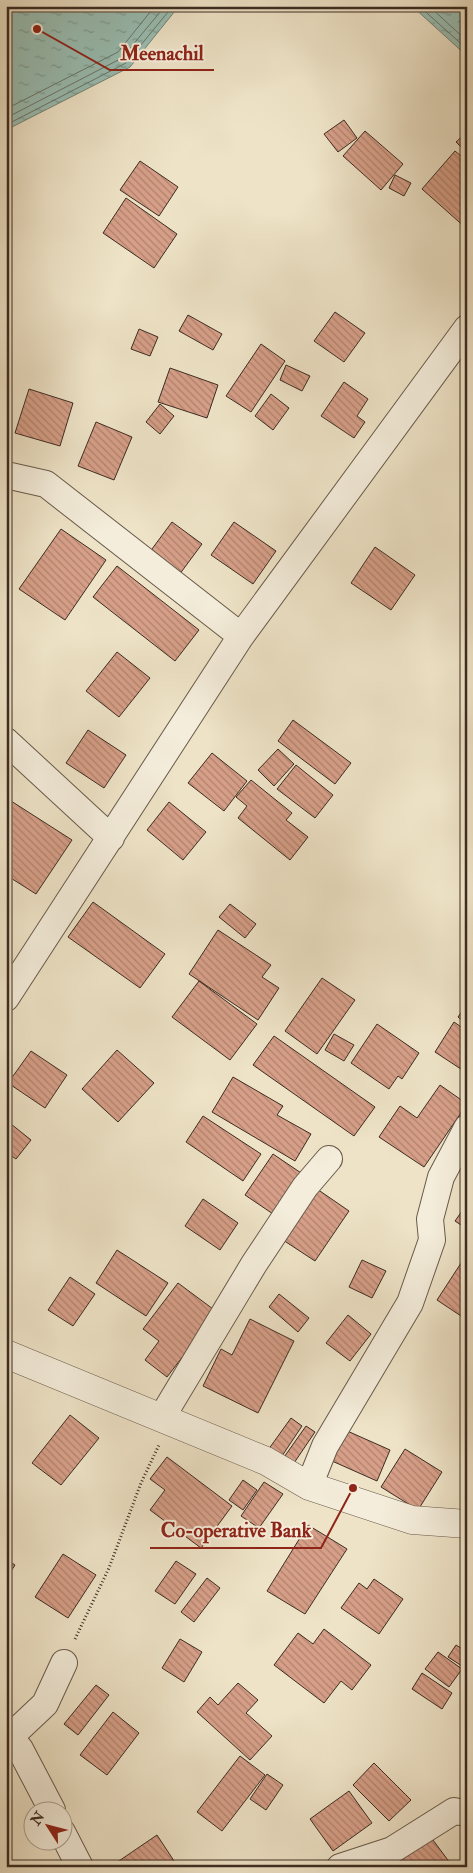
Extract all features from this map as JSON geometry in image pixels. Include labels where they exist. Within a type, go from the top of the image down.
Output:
[{"type":"street","points":[[6,998],[241,636],[467,328]]},
{"type":"street","points":[[6,475],[46,484],[241,636]]},
{"type":"street","points":[[6,741],[111,838]]},
{"type":"street","points":[[308,1486],[325,1446],[410,1303],[432,1240],[430,1219],[440,1177],[467,1128]]},
{"type":"street","points":[[166,1418],[254,1264],[305,1187],[329,1159]]},
{"type":"street","points":[[6,1354],[166,1418],[266,1461],[308,1486],[412,1520],[467,1524]]},
{"type":"street","points":[[47,1800],[20,1749],[8,1736],[45,1704],[64,1663]]},
{"type":"street","points":[[340,1867],[392,1850],[454,1811],[467,1813]]},
{"type":"street","points":[[71,1850],[80,1867]]},
{"type":"path","points":[[64,1663],[109,1568],[166,1418]]},
{"type":"water","points":[[6,6],[179,6],[130,67],[6,130]]},
{"type":"water","points":[[412,6],[467,6],[467,56]]},
{"type":"building","points":[[344,120],[357,138],[338,152],[324,134]]},
{"type":"building","points":[[365,131],[403,164],[381,190],[343,156]]},
{"type":"building","points":[[467,132],[467,153],[456,142]]},
{"type":"building","points":[[455,151],[467,161],[467,229],[422,189]]},
{"type":"building","points":[[140,161],[178,187],[159,216],[120,190]]},
{"type":"building","points":[[395,175],[411,183],[404,196],[389,188]]},
{"type":"building","points":[[126,198],[177,234],[154,268],[103,233]]},
{"type":"building","points":[[335,312],[365,333],[344,362],[314,341]]},
{"type":"building","points":[[188,315],[222,334],[213,350],[179,331]]},
{"type":"building","points":[[139,329],[158,337],[150,356],[131,349]]},
{"type":"building","points":[[261,344],[285,361],[251,412],[226,396]]},
{"type":"building","points":[[286,365],[310,376],[302,391],[280,380]]},
{"type":"building","points":[[170,368],[218,385],[207,418],[158,402]]},
{"type":"building","points":[[344,382],[368,399],[357,416],[365,422],[354,438],[321,416]]},
{"type":"building","points":[[29,389],[73,403],[60,446],[15,433]]},
{"type":"building","points":[[271,394],[289,408],[273,430],[255,416]]},
{"type":"building","points":[[160,404],[174,416],[160,434],[146,422]]},
{"type":"building","points":[[96,422],[132,437],[114,480],[78,466]]},
{"type":"building","points":[[172,522],[202,544],[179,575],[149,553]]},
{"type":"building","points":[[234,522],[276,551],[253,584],[211,555]]},
{"type":"building","points":[[61,529],[106,560],[65,620],[19,589]]},
{"type":"building","points":[[375,547],[415,575],[391,610],[351,583]]},
{"type":"building","points":[[117,566],[199,630],[175,661],[93,597]]},
{"type":"building","points":[[117,652],[150,678],[119,717],[86,691]]},
{"type":"building","points":[[293,720],[351,763],[335,784],[278,741]]},
{"type":"building","points":[[88,730],[126,755],[104,788],[66,763]]},
{"type":"building","points":[[278,749],[294,764],[274,786],[258,770]]},
{"type":"building","points":[[212,753],[247,781],[224,811],[188,783]]},
{"type":"building","points":[[296,765],[333,795],[315,818],[277,789]]},
{"type":"building","points":[[251,780],[292,813],[286,820],[308,837],[290,860],[238,818],[247,806],[236,797]]},
{"type":"building","points":[[11,801],[72,840],[36,894],[6,875],[6,808]]},
{"type":"building","points":[[169,802],[206,832],[183,860],[147,830]]},
{"type":"building","points":[[93,902],[165,954],[140,988],[68,937]]},
{"type":"building","points":[[230,904],[256,924],[245,938],[219,917]]},
{"type":"building","points":[[218,930],[271,965],[262,977],[279,988],[258,1020],[189,974]]},
{"type":"building","points":[[322,978],[355,1000],[317,1054],[285,1031]]},
{"type":"building","points":[[199,981],[257,1024],[230,1060],[172,1017]]},
{"type":"building","points":[[467,1004],[467,1024],[458,1017]]},
{"type":"building","points":[[454,1022],[467,1031],[467,1073],[435,1052]]},
{"type":"building","points":[[377,1024],[419,1053],[402,1079],[398,1076],[389,1089],[351,1063]]},
{"type":"building","points":[[334,1034],[354,1045],[344,1061],[325,1050]]},
{"type":"building","points":[[274,1036],[375,1107],[354,1136],[253,1065]]},
{"type":"building","points":[[117,1050],[154,1083],[118,1122],[82,1089]]},
{"type":"building","points":[[31,1051],[67,1075],[45,1108],[8,1083]]},
{"type":"building","points":[[233,1077],[283,1106],[277,1115],[311,1134],[295,1161],[212,1112]]},
{"type":"building","points":[[440,1085],[467,1104],[424,1167],[379,1137],[400,1106],[417,1118]]},
{"type":"building","points":[[203,1116],[261,1154],[243,1181],[186,1142]]},
{"type":"building","points":[[6,1120],[31,1140],[16,1159],[6,1152]]},
{"type":"building","points":[[273,1154],[307,1177],[279,1218],[245,1195]]},
{"type":"building","points":[[317,1189],[349,1211],[315,1261],[283,1240]]},
{"type":"building","points":[[203,1199],[238,1223],[220,1250],[185,1226]]},
{"type":"building","points":[[467,1204],[467,1229],[455,1221]]},
{"type":"building","points":[[117,1250],[168,1283],[146,1316],[96,1283]]},
{"type":"building","points":[[465,1257],[467,1259],[467,1320],[437,1300]]},
{"type":"building","points":[[362,1260],[386,1271],[372,1298],[349,1287]]},
{"type":"building","points":[[70,1277],[95,1294],[73,1326],[48,1310]]},
{"type":"building","points":[[178,1283],[217,1312],[167,1377],[145,1360],[159,1341],[143,1329]]},
{"type":"building","points":[[279,1294],[309,1318],[298,1332],[269,1307]]},
{"type":"building","points":[[348,1315],[371,1334],[350,1361],[326,1343]]},
{"type":"building","points":[[250,1319],[294,1341],[258,1413],[203,1386],[221,1349],[232,1355]]},
{"type":"building","points":[[70,1415],[99,1438],[61,1485],[32,1463]]},
{"type":"building","points":[[291,1418],[302,1426],[280,1459],[268,1450]]},
{"type":"building","points":[[306,1426],[315,1432],[292,1466],[282,1460]]},
{"type":"building","points":[[345,1430],[390,1450],[377,1481],[332,1461]]},
{"type":"building","points":[[405,1449],[442,1472],[418,1510],[381,1487]]},
{"type":"building","points":[[167,1457],[232,1506],[201,1548],[150,1510],[165,1490],[150,1479]]},
{"type":"building","points":[[243,1480],[257,1490],[243,1510],[229,1500]]},
{"type":"building","points":[[264,1482],[283,1494],[259,1528],[241,1516]]},
{"type":"building","points":[[308,1525],[347,1549],[305,1614],[267,1591]]},
{"type":"building","points":[[63,1554],[96,1575],[68,1618],[35,1597]]},
{"type":"building","points":[[6,1559],[15,1565],[6,1579]]},
{"type":"building","points":[[176,1561],[196,1574],[175,1604],[155,1591]]},
{"type":"building","points":[[207,1578],[220,1588],[194,1622],[181,1612]]},
{"type":"building","points":[[374,1579],[403,1599],[379,1634],[341,1608],[359,1583],[367,1589]]},
{"type":"building","points":[[324,1629],[371,1665],[352,1690],[341,1681],[324,1703],[274,1665],[298,1633],[313,1644]]},
{"type":"building","points":[[180,1639],[202,1652],[184,1682],[162,1668]]},
{"type":"building","points":[[456,1645],[467,1652],[467,1658],[462,1666],[448,1657]]},
{"type":"building","points":[[438,1652],[462,1669],[449,1687],[425,1669]]},
{"type":"building","points":[[422,1673],[452,1693],[442,1709],[412,1689]]},
{"type":"building","points":[[238,1683],[258,1700],[246,1713],[272,1736],[250,1760],[197,1712],[210,1697],[218,1705]]},
{"type":"building","points":[[96,1685],[109,1695],[78,1735],[64,1724]]},
{"type":"building","points":[[113,1712],[139,1733],[107,1775],[80,1755]]},
{"type":"building","points":[[240,1756],[265,1775],[222,1831],[197,1812]]},
{"type":"building","points":[[374,1763],[411,1800],[389,1821],[353,1785]]},
{"type":"building","points":[[267,1774],[283,1785],[266,1810],[250,1799]]},
{"type":"building","points":[[349,1791],[372,1823],[333,1851],[310,1819]]},
{"type":"building","points":[[157,1835],[178,1867],[110,1867]]},
{"type":"building","points":[[430,1836],[453,1867],[390,1867]]},
{"type":"place","name":"Meenachil","points":[[37,29]]},
{"type":"place","name":"Co-operative Bank","points":[[353,1488]]}]
